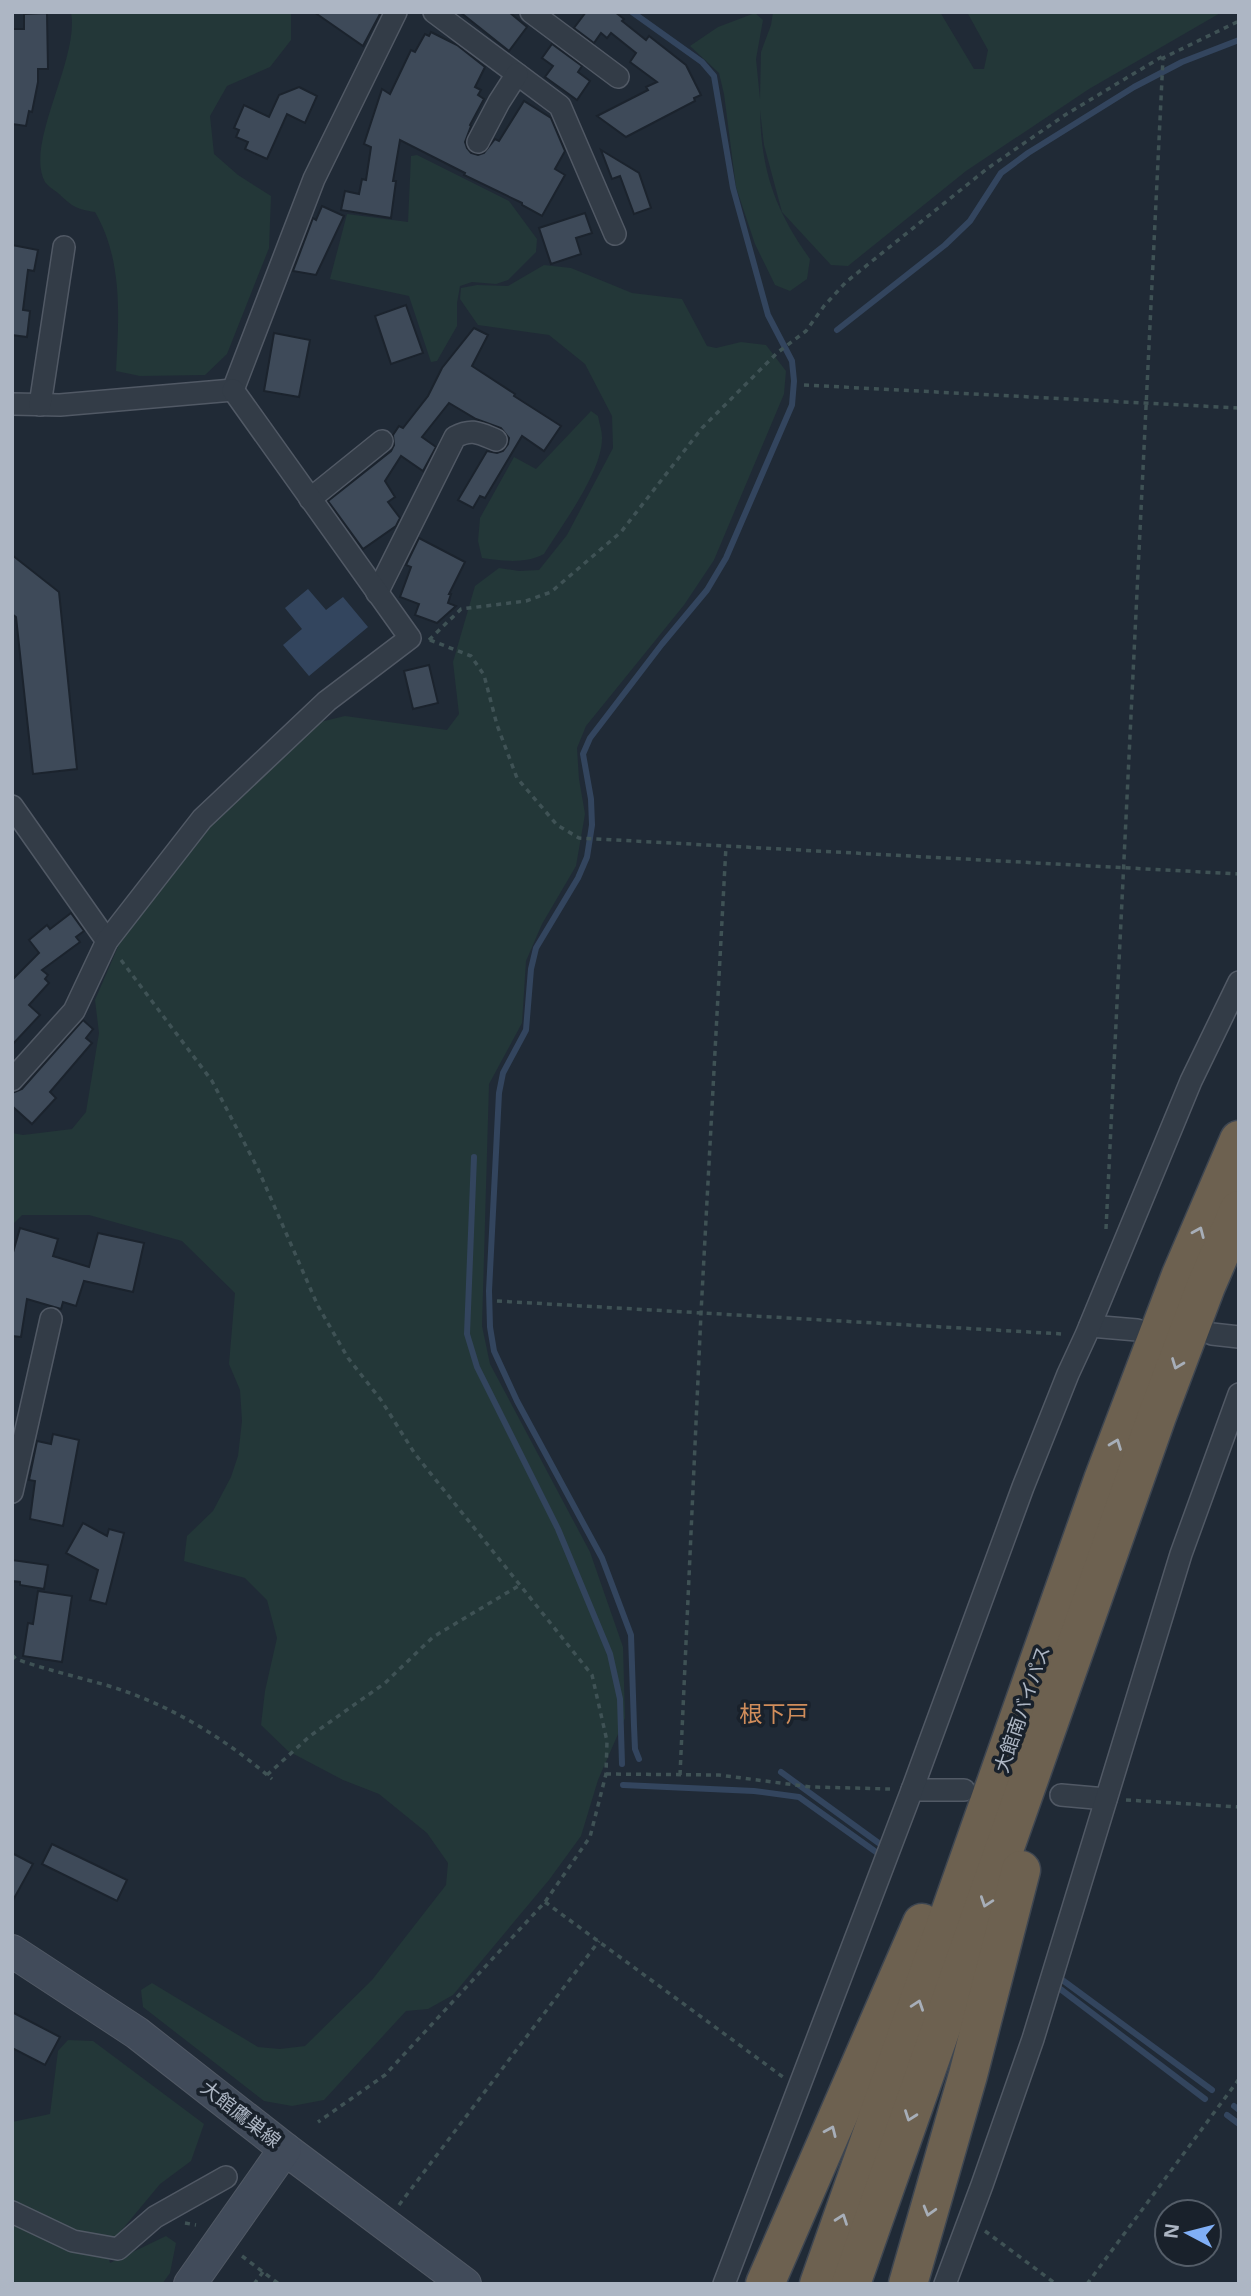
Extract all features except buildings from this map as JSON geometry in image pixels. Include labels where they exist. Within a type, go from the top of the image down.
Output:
[{"type":"highway","name":"大館南バイパス","points":[[819,2284],[1103,1480],[1181,1275],[1239,1140]]},
{"type":"highway","name":"大館南バイパス","points":[[851,2284],[1157,1416],[1206,1286],[1239,1210]]},
{"type":"highway","points":[[765,2284],[974,1804],[1103,1480]]},
{"type":"highway","points":[[908,2284],[968,2075],[1028,1842],[1109,1554]]},
{"type":"main road","name":"大館鷹巣線","points":[[12,1951],[136,2033],[465,2284]]},
{"type":"main road","points":[[190,2284],[285,2149]]},
{"type":"street","points":[[233,390],[314,179],[396,12]]},
{"type":"street","points":[[434,12],[560,106],[615,234]]},
{"type":"street","points":[[531,12],[618,77]]},
{"type":"street","points":[[478,142],[517,74]]},
{"type":"street","points":[[40,405],[64,247]]},
{"type":"street","points":[[12,404],[60,405],[233,390]]},
{"type":"street","points":[[12,1080],[74,1011],[107,941],[202,819],[327,701],[420,639],[377,593],[233,390]]},
{"type":"street","points":[[377,593],[455,438],[466,431],[496,440]]},
{"type":"street","points":[[310,499],[382,441]]},
{"type":"street","points":[[12,806],[107,941]]},
{"type":"street","points":[[724,2284],[912,1790],[1023,1487],[1191,1081],[1239,982]]},
{"type":"street","points":[[12,1492],[51,1319]]},
{"type":"street","points":[[1088,1331],[1137,1330]]},
{"type":"street","points":[[1212,1334],[1239,1337]]},
{"type":"street","points":[[945,2284],[1033,2039],[1181,1554],[1239,1394]]},
{"type":"street","points":[[912,1790],[964,1790]]},
{"type":"street","points":[[1061,1795],[1106,1799]]},
{"type":"street","points":[[12,2213],[73,2241],[118,2249],[155,2217],[226,2178]]},
{"type":"path","points":[[420,639],[461,609],[526,601],[551,592],[621,532],[702,428],[777,353],[806,331],[846,282],[951,196],[1065,115],[1163,57],[1239,21]]},
{"type":"path","points":[[1106,1237],[1163,57]]},
{"type":"path","points":[[804,385],[1239,408]]},
{"type":"path","points":[[420,639],[471,656],[484,675],[496,724],[517,778],[557,825],[579,838],[1239,874]]},
{"type":"path","points":[[680,1775],[726,846]]},
{"type":"path","points":[[107,941],[212,1081],[258,1169],[318,1306],[348,1358],[381,1400],[415,1454],[592,1675],[607,1741],[606,1774],[590,1837],[545,1902],[385,2075],[318,2122]]},
{"type":"path","points":[[497,1301],[1088,1331]]},
{"type":"path","points":[[267,1775],[310,1736],[385,1683],[433,1637],[520,1585]]},
{"type":"path","points":[[12,1655],[16,1659],[53,1672],[110,1686],[165,1707],[203,1727],[272,1779]]},
{"type":"path","points":[[606,1774],[719,1775],[811,1787],[912,1790]]},
{"type":"path","points":[[1106,1799],[1239,1807]]},
{"type":"path","points":[[545,1902],[798,2088]]},
{"type":"path","points":[[385,2224],[599,1941]]},
{"type":"path","points":[[1087,2284],[1239,2079]]},
{"type":"path","points":[[969,2219],[1056,2284]]},
{"type":"path","points":[[240,2255],[279,2284]]},
{"type":"path","points":[[254,2284],[263,2272]]},
{"type":"green space","points":[[71,12],[291,12],[291,40],[270,67],[227,86],[210,116],[214,154],[238,175],[271,196],[269,248],[227,354],[205,375],[140,376],[116,371],[117,289],[111,250],[104,230],[95,212],[74,206],[45,182],[40,166],[41,146],[68,53],[72,31]]},
{"type":"green space","points":[[773,12],[940,12],[974,69],[984,69],[988,50],[967,12],[1222,12],[1089,89],[966,171],[848,266],[831,265],[782,212],[810,259],[807,279],[790,291],[775,285],[755,244],[736,187],[719,73],[690,46],[718,27],[755,13],[763,20],[756,59],[760,99],[761,52]],"holes":[[[760,110],[764,145],[782,212],[763,152]]]},
{"type":"green space","points":[[417,155],[509,201],[537,239],[536,252],[508,280],[496,284],[472,282],[460,286],[457,326],[437,361],[431,362],[409,296],[330,279],[347,214],[408,222],[411,156]]},
{"type":"green space","points":[[544,265],[571,268],[632,293],[682,299],[707,346],[716,348],[741,342],[766,345],[786,371],[784,394],[714,560],[684,605],[586,726],[577,748],[585,814],[576,866],[542,924],[526,961],[522,1023],[489,1084],[482,1326],[490,1364],[590,1552],[623,1647],[625,1718],[598,1780],[581,1836],[549,1880],[453,1995],[428,2009],[406,2011],[324,2100],[292,2106],[264,2101],[143,2007],[141,1990],[152,1983],[258,2047],[280,2049],[305,2046],[372,1980],[446,1885],[448,1863],[427,1833],[379,1794],[343,1780],[288,1751],[261,1725],[265,1691],[277,1638],[267,1600],[245,1578],[184,1561],[187,1536],[213,1511],[231,1477],[238,1456],[242,1421],[240,1390],[229,1364],[235,1293],[182,1241],[89,1215],[22,1215],[12,1225],[12,1133],[23,1135],[72,1129],[86,1112],[99,1033],[95,1000],[120,942],[204,831],[320,722],[345,716],[447,730],[459,714],[453,662],[475,586],[499,568],[539,570],[567,535],[613,448],[612,416],[585,364],[549,335],[478,325],[460,299],[461,288],[477,285],[508,286]]},
{"type":"green space","points":[[591,411],[598,416],[602,434],[601,451],[589,481],[544,554],[522,560],[482,558],[478,541],[480,518],[514,457],[536,469]]},
{"type":"green space","points":[[68,2040],[93,2041],[204,2124],[191,2161],[160,2184],[106,2249],[110,2263],[166,2236],[176,2243],[170,2273],[162,2284],[12,2284],[12,2122],[50,2114],[58,2051]]},
{"type":"water","points":[[308,589],[326,610],[343,597],[368,627],[309,676],[283,645],[302,629],[285,608]]},
{"type":"waterway","points":[[632,12],[702,62],[714,76],[733,188],[768,315],[792,361],[794,381],[792,405],[726,558],[707,590],[590,738],[583,754],[591,799],[592,825],[587,857],[578,878],[536,948],[531,969],[526,1030],[503,1073],[499,1093],[489,1291],[494,1351],[517,1401],[602,1558],[631,1635],[635,1749],[639,1759]]},
{"type":"waterway","points":[[837,330],[945,245],[970,221],[1001,173],[1028,153],[1134,87],[1182,62],[1239,40]]},
{"type":"waterway","points":[[474,1157],[467,1334],[477,1367],[558,1529],[610,1654],[620,1699],[622,1764]]},
{"type":"waterway","points":[[781,1772],[880,1844]]},
{"type":"waterway","points":[[623,1785],[754,1791],[799,1797],[876,1852]]},
{"type":"waterway","points":[[1061,1979],[1212,2090]]},
{"type":"waterway","points":[[1059,1988],[1205,2099]]},
{"type":"waterway","points":[[1234,2106],[1239,2110]]},
{"type":"waterway","points":[[1227,2115],[1239,2124]]},
{"type":"district","name":"根下戸","points":[[774,1714]]}]
